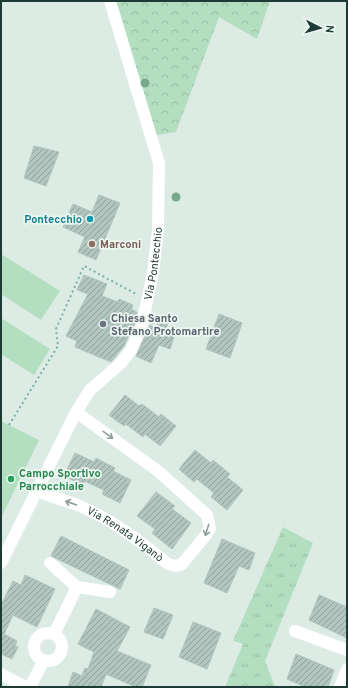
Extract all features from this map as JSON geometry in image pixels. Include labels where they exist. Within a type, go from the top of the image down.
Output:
[{"type":"street","name":"Via Pontecchio","points":[[1,562],[76,412],[90,390],[121,363],[131,350],[142,325],[153,273],[158,229],[159,163],[110,1]]},
{"type":"street","name":"Via Renata Viganò","points":[[37,490],[47,496],[74,503],[122,528],[168,564],[176,566],[182,564],[206,536],[210,528],[207,515],[158,470],[76,412]]},
{"type":"street","points":[[50,563],[77,586],[110,592]]},
{"type":"street","points":[[54,634],[77,586]]},
{"type":"street","points":[[295,631],[347,650]]},
{"type":"street","points":[[48,633],[54,634],[62,643],[60,655],[56,659],[44,660],[38,657],[35,652],[34,645],[37,639],[41,635],[48,633]]},
{"type":"street","points":[[30,687],[44,660]]},
{"type":"street","points":[[340,687],[347,669]]},
{"type":"street","points":[[1,674],[26,687]]},
{"type":"path","points":[[9,425],[58,346],[56,329],[84,266],[147,300]]},
{"type":"green space","points":[[104,1],[270,1],[257,39],[219,17],[176,132],[151,136],[117,7]]},
{"type":"green space","points":[[1,254],[60,291],[41,320],[1,294]]},
{"type":"green space","points":[[1,318],[50,349],[34,375],[1,354]]},
{"type":"green space","name":"Campo Sportivo Parrocchiale","points":[[1,421],[39,440],[1,518]]},
{"type":"green space","points":[[283,527],[313,543],[265,661],[275,687],[225,687],[243,644],[233,641]]},
{"type":"building","points":[[34,146],[59,152],[46,186],[24,178]]},
{"type":"building","name":"Pontecchio","points":[[99,195],[120,203],[96,260],[78,252],[85,237],[63,227],[73,204],[92,212]]},
{"type":"building","name":"Chiesa Santo Stefano Protomartire","points":[[84,275],[107,284],[102,296],[118,302],[119,299],[133,305],[131,309],[137,312],[135,323],[124,346],[111,362],[75,347],[77,341],[66,336],[88,294],[77,290]]},
{"type":"building","points":[[219,314],[242,323],[230,358],[206,349]]},
{"type":"building","points":[[159,319],[168,323],[164,333],[174,337],[170,349],[159,345],[151,363],[136,356],[150,325],[156,328]]},
{"type":"building","points":[[125,395],[139,406],[142,404],[159,417],[161,414],[176,426],[160,446],[145,434],[143,437],[126,424],[124,426],[109,415]]},
{"type":"building","points":[[195,450],[211,463],[213,460],[230,474],[227,477],[243,490],[227,510],[211,497],[214,493],[197,479],[194,482],[179,469]]},
{"type":"building","points":[[75,453],[94,462],[96,458],[115,468],[113,471],[131,480],[120,503],[102,494],[104,490],[84,481],[83,485],[64,476]]},
{"type":"building","points":[[156,492],[175,506],[172,509],[191,523],[172,549],[152,533],[155,529],[137,516]]},
{"type":"building","points":[[61,536],[129,570],[120,589],[51,556]]},
{"type":"building","points":[[222,539],[255,553],[249,570],[239,566],[227,593],[204,583]]},
{"type":"building","points":[[25,575],[55,589],[37,627],[13,615],[4,634],[17,641],[15,646],[18,647],[12,659],[1,654],[1,605],[13,581],[21,585]]},
{"type":"building","points":[[319,595],[347,607],[347,638],[309,620]]},
{"type":"building","points":[[154,608],[173,615],[163,639],[144,632]]},
{"type":"building","points":[[96,609],[130,627],[117,651],[151,665],[142,687],[136,687],[106,674],[101,687],[68,687],[73,672],[82,676],[85,668],[88,669],[94,652],[78,644]]},
{"type":"building","points":[[193,622],[221,633],[207,669],[179,657]]},
{"type":"building","points":[[296,654],[334,670],[328,687],[305,687],[287,679]]},
{"type":"place","name":"Pontecchio","points":[[90,219]]},
{"type":"place","name":"Marconi","points":[[92,244]]},
{"type":"place","name":"Chiesa Santo Stefano Protomartire","points":[[103,324]]},
{"type":"place","name":"Campo Sportivo Parrocchiale","points":[[11,479]]}]
